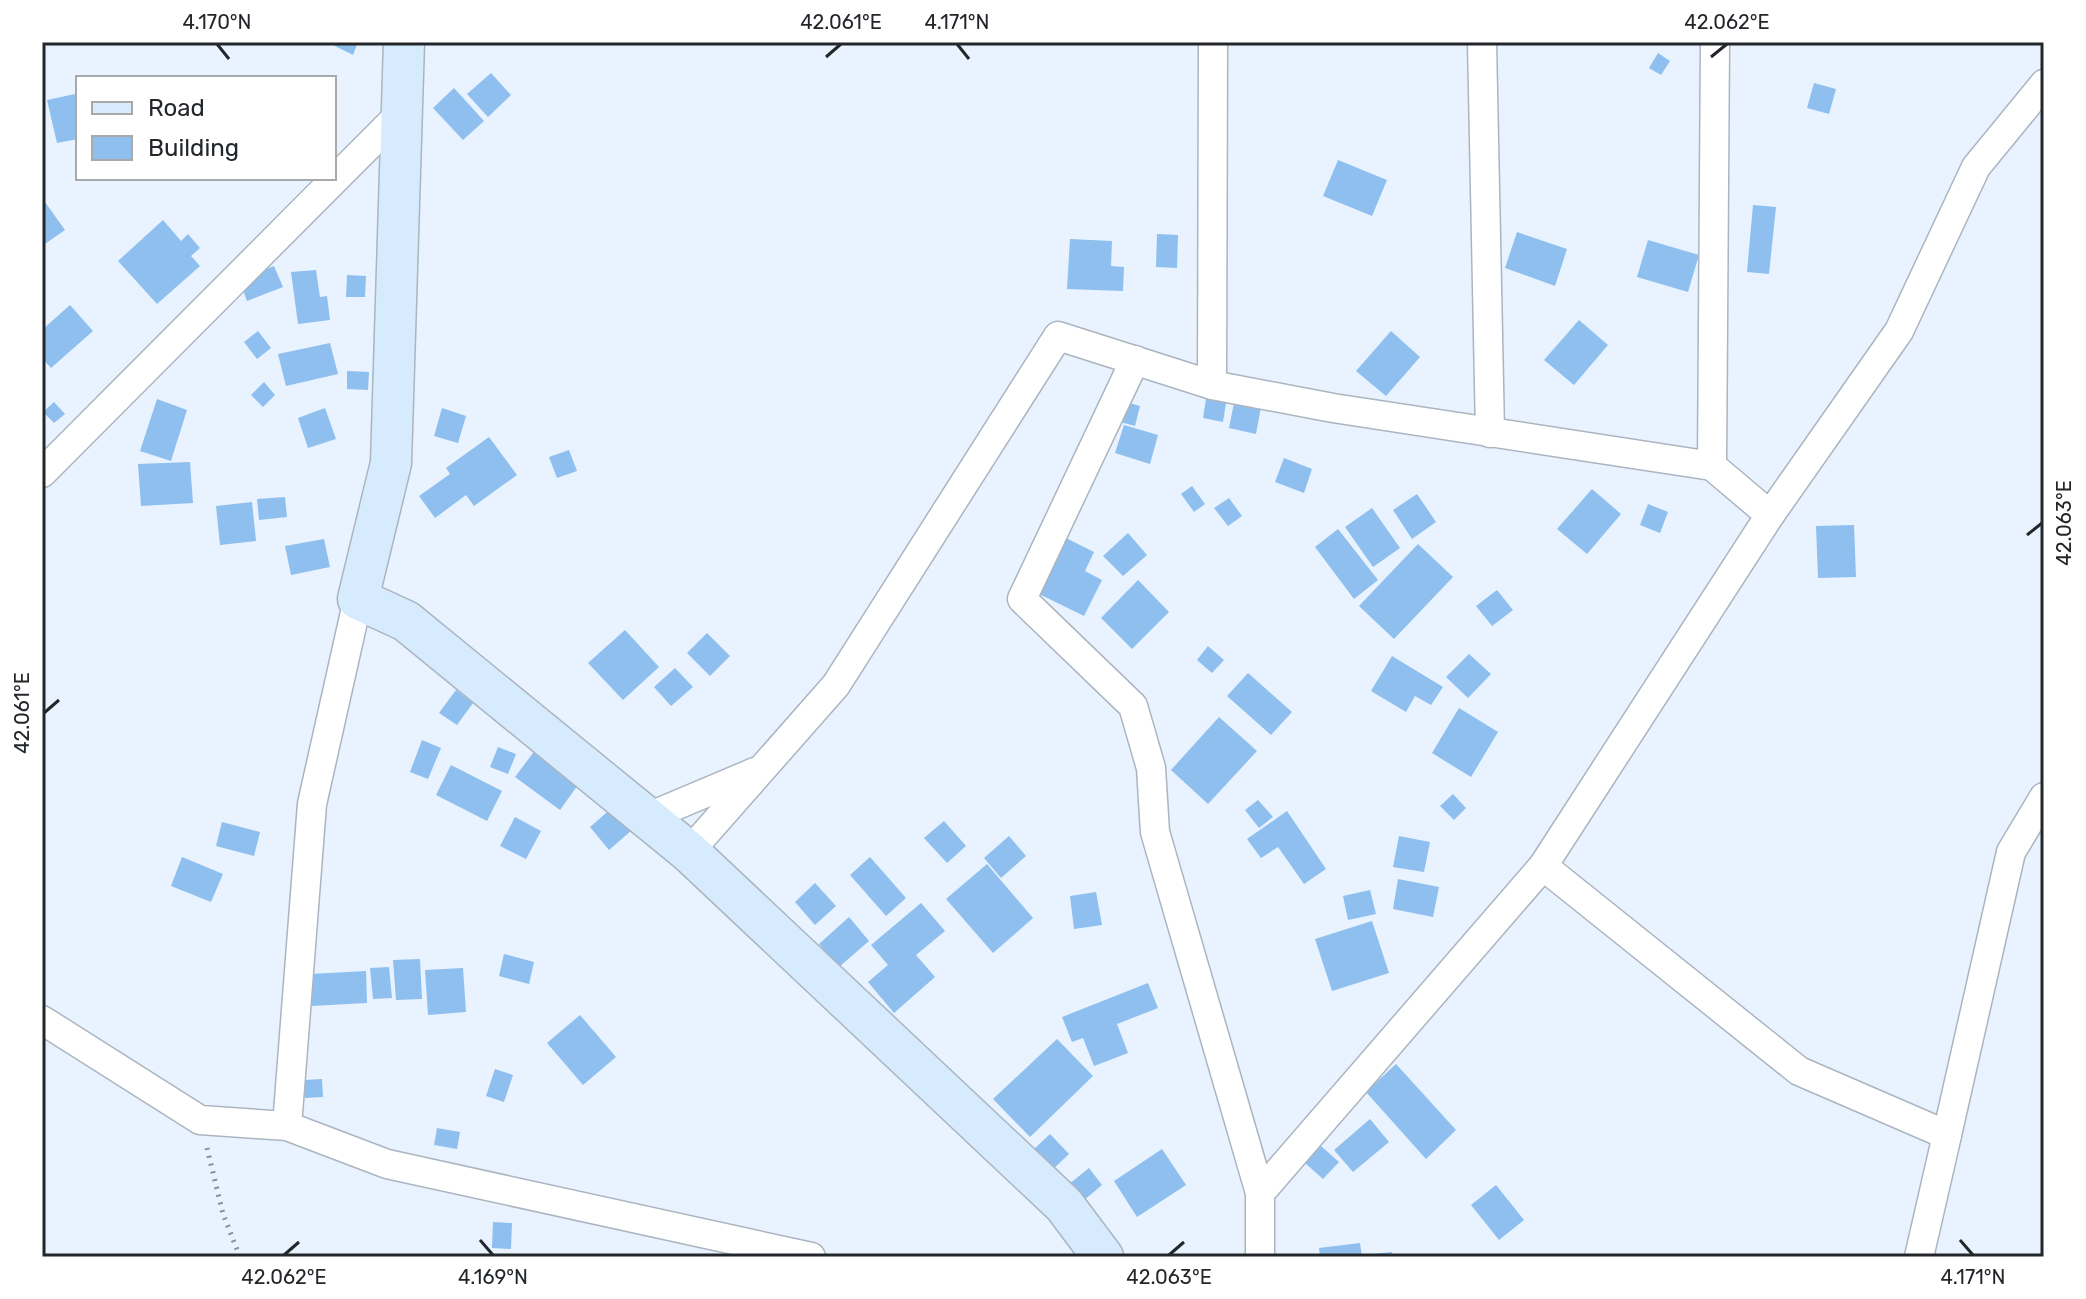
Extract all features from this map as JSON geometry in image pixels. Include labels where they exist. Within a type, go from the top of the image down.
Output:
[{"type":"street","points":[[287,1126],[312,804],[391,463],[404,42]]},
{"type":"street","points":[[1212,385],[1213,42]]},
{"type":"street","points":[[1482,42],[1490,433]]},
{"type":"street","points":[[1712,466],[1715,42]]},
{"type":"street","points":[[1260,1193],[1543,866],[1770,515],[1899,331],[1976,167],[2044,84]]},
{"type":"street","points":[[336,178],[402,112]]},
{"type":"street","points":[[42,473],[334,180]]},
{"type":"street","points":[[689,852],[836,685],[1058,336],[1212,385],[1490,433],[1712,466],[1770,515]]},
{"type":"street","points":[[1135,360],[1022,599],[1133,706],[1151,768],[1155,832],[1260,1193],[1260,1257]]},
{"type":"street","points":[[358,599],[406,621],[689,852],[1064,1205],[1103,1257]]},
{"type":"street","points":[[646,818],[763,769]]},
{"type":"street","points":[[1919,1257],[2011,852],[2044,797]]},
{"type":"street","points":[[1543,866],[1799,1071],[1947,1135]]},
{"type":"street","points":[[42,1020],[200,1120],[287,1126],[387,1164],[811,1257]]},
{"type":"path","points":[[200,1120],[223,1214],[240,1257]]},
{"type":"building","points":[[327,42],[358,42],[353,55]]},
{"type":"building","points":[[1658,53],[1670,61],[1661,75],[1649,68]]},
{"type":"building","points":[[491,73],[511,95],[488,117],[467,94]]},
{"type":"building","points":[[1814,83],[1836,89],[1829,114],[1807,108]]},
{"type":"building","points":[[454,88],[484,121],[463,140],[433,108]]},
{"type":"building","points":[[75,94],[76,139],[57,143],[47,100]]},
{"type":"building","points":[[1338,160],[1387,180],[1372,216],[1323,196]]},
{"type":"building","points":[[45,202],[65,230],[42,246],[42,204]]},
{"type":"building","points":[[1753,205],[1776,207],[1769,274],[1747,272]]},
{"type":"building","points":[[163,220],[181,241],[188,234],[200,248],[191,256],[200,266],[157,304],[118,261]]},
{"type":"building","points":[[1517,232],[1567,249],[1555,286],[1505,268]]},
{"type":"building","points":[[1157,234],[1178,235],[1177,268],[1156,267]]},
{"type":"building","points":[[1070,239],[1112,241],[1111,266],[1124,267],[1123,291],[1067,289]]},
{"type":"building","points":[[1648,240],[1699,255],[1688,292],[1637,277]]},
{"type":"building","points":[[274,266],[283,287],[247,301],[239,279]]},
{"type":"building","points":[[316,270],[320,297],[327,296],[330,320],[298,324],[291,272]]},
{"type":"building","points":[[347,275],[366,276],[365,297],[346,297]]},
{"type":"building","points":[[70,305],[93,331],[51,368],[42,358],[42,330]]},
{"type":"building","points":[[1579,320],[1608,345],[1574,385],[1544,360]]},
{"type":"building","points":[[258,331],[271,348],[257,359],[244,342]]},
{"type":"building","points":[[1391,331],[1420,357],[1386,396],[1356,371]]},
{"type":"building","points":[[330,343],[338,374],[286,386],[278,354]]},
{"type":"building","points":[[347,371],[369,372],[368,390],[347,389]]},
{"type":"building","points":[[264,382],[275,395],[263,407],[251,395]]},
{"type":"building","points":[[157,399],[187,410],[171,461],[140,451]]},
{"type":"building","points":[[1206,399],[1226,403],[1223,422],[1203,418]]},
{"type":"building","points":[[1119,400],[1140,406],[1135,426],[1113,420]]},
{"type":"building","points":[[54,402],[65,414],[54,423],[43,412]]},
{"type":"building","points":[[1234,403],[1261,407],[1256,434],[1229,428]]},
{"type":"building","points":[[325,408],[336,439],[308,448],[298,418]]},
{"type":"building","points":[[442,408],[466,416],[458,443],[434,436]]},
{"type":"building","points":[[1124,425],[1158,435],[1150,464],[1115,453]]},
{"type":"building","points":[[489,437],[517,475],[474,506],[466,495],[435,518],[419,496],[450,474],[446,468]]},
{"type":"building","points":[[569,450],[577,471],[557,478],[549,457]]},
{"type":"building","points":[[1284,458],[1312,469],[1304,493],[1275,482]]},
{"type":"building","points":[[190,462],[193,503],[141,506],[138,464]]},
{"type":"building","points":[[1192,486],[1205,504],[1194,512],[1181,494]]},
{"type":"building","points":[[1592,489],[1621,514],[1587,554],[1557,529]]},
{"type":"building","points":[[1417,494],[1436,522],[1412,539],[1393,510]]},
{"type":"building","points":[[285,497],[287,517],[259,520],[257,499]]},
{"type":"building","points":[[1229,498],[1242,516],[1228,526],[1214,508]]},
{"type":"building","points":[[252,502],[256,541],[220,545],[216,506]]},
{"type":"building","points":[[1648,504],[1668,512],[1660,533],[1640,525]]},
{"type":"building","points":[[1372,508],[1400,548],[1373,567],[1345,527]]},
{"type":"building","points":[[1854,525],[1856,577],[1818,578],[1816,526]]},
{"type":"building","points":[[1338,529],[1378,580],[1354,599],[1315,547]]},
{"type":"building","points":[[1128,533],[1147,555],[1123,576],[1103,556]]},
{"type":"building","points":[[1066,538],[1094,552],[1085,571],[1102,580],[1084,616],[1039,594]]},
{"type":"building","points":[[324,539],[330,567],[291,575],[285,546]]},
{"type":"building","points":[[1418,544],[1453,577],[1394,639],[1359,606]]},
{"type":"building","points":[[1138,580],[1169,612],[1132,649],[1101,618]]},
{"type":"building","points":[[1497,590],[1513,610],[1492,626],[1476,606]]},
{"type":"building","points":[[625,630],[659,667],[623,700],[588,663]]},
{"type":"building","points":[[707,633],[730,656],[710,676],[687,653]]},
{"type":"building","points":[[1208,646],[1224,660],[1212,673],[1197,660]]},
{"type":"building","points":[[1469,654],[1491,674],[1468,698],[1446,677]]},
{"type":"building","points":[[1392,656],[1443,687],[1431,705],[1415,696],[1406,712],[1371,691]]},
{"type":"building","points":[[675,668],[693,687],[671,706],[654,687]]},
{"type":"building","points":[[1248,673],[1292,712],[1271,735],[1227,696]]},
{"type":"building","points":[[456,690],[473,703],[457,725],[439,713]]},
{"type":"building","points":[[1459,708],[1498,732],[1471,777],[1432,753]]},
{"type":"building","points":[[1219,717],[1257,751],[1208,804],[1171,770]]},
{"type":"building","points":[[422,740],[441,748],[428,779],[410,772]]},
{"type":"building","points":[[498,747],[516,754],[508,774],[490,767]]},
{"type":"building","points":[[536,749],[580,782],[560,810],[515,777]]},
{"type":"building","points":[[451,765],[502,791],[487,821],[436,795]]},
{"type":"building","points":[[1453,794],[1466,808],[1454,820],[1440,806]]},
{"type":"building","points":[[1258,800],[1273,817],[1259,828],[1245,810]]},
{"type":"building","points":[[613,807],[632,830],[609,850],[590,827]]},
{"type":"building","points":[[1287,811],[1326,869],[1304,884],[1278,847],[1261,858],[1247,839]]},
{"type":"building","points":[[515,817],[541,831],[526,859],[500,846]]},
{"type":"building","points":[[944,821],[966,846],[947,863],[924,838]]},
{"type":"building","points":[[222,822],[260,832],[254,856],[216,846]]},
{"type":"building","points":[[1009,836],[1026,856],[1001,878],[984,858]]},
{"type":"building","points":[[1399,836],[1430,842],[1424,872],[1393,867]]},
{"type":"building","points":[[182,857],[223,874],[211,902],[171,886]]},
{"type":"building","points":[[870,857],[906,898],[886,916],[850,875]]},
{"type":"building","points":[[987,864],[1033,918],[993,953],[946,899]]},
{"type":"building","points":[[1398,879],[1439,887],[1433,917],[1393,909]]},
{"type":"building","points":[[815,883],[836,906],[815,925],[795,902]]},
{"type":"building","points":[[1370,890],[1376,914],[1348,920],[1343,896]]},
{"type":"building","points":[[1096,892],[1102,925],[1074,929],[1070,896]]},
{"type":"building","points":[[921,903],[945,931],[916,955],[935,977],[894,1013],[868,982],[888,965],[871,945]]},
{"type":"building","points":[[849,917],[869,941],[839,967],[819,944]]},
{"type":"building","points":[[1372,921],[1389,973],[1332,991],[1315,939]]},
{"type":"building","points":[[504,954],[534,962],[529,984],[499,976]]},
{"type":"building","points":[[420,959],[422,999],[396,1000],[393,960]]},
{"type":"building","points":[[389,967],[392,998],[373,999],[370,968]]},
{"type":"building","points":[[463,968],[466,1012],[428,1015],[425,970]]},
{"type":"building","points":[[366,971],[367,1003],[312,1006],[310,974]]},
{"type":"building","points":[[1148,983],[1158,1008],[1117,1024],[1128,1053],[1094,1066],[1083,1038],[1072,1042],[1062,1017]]},
{"type":"building","points":[[580,1015],[616,1057],[583,1085],[547,1043]]},
{"type":"building","points":[[1057,1039],[1093,1076],[1030,1137],[993,1099]]},
{"type":"building","points":[[1396,1064],[1456,1130],[1426,1159],[1366,1092]]},
{"type":"building","points":[[495,1069],[513,1075],[504,1102],[486,1096]]},
{"type":"building","points":[[322,1079],[323,1097],[305,1098],[304,1080]]},
{"type":"building","points":[[1370,1119],[1389,1142],[1353,1172],[1334,1150]]},
{"type":"building","points":[[437,1128],[460,1132],[457,1149],[434,1145]]},
{"type":"building","points":[[1050,1134],[1069,1154],[1051,1171],[1032,1151]]},
{"type":"building","points":[[1321,1146],[1339,1162],[1323,1179],[1305,1163]]},
{"type":"building","points":[[1162,1149],[1186,1185],[1137,1217],[1114,1181]]},
{"type":"building","points":[[1089,1168],[1102,1185],[1077,1206],[1063,1189]]},
{"type":"building","points":[[1496,1185],[1524,1220],[1499,1240],[1471,1205]]},
{"type":"building","points":[[493,1222],[512,1223],[511,1249],[492,1248]]},
{"type":"building","points":[[1360,1243],[1362,1257],[1320,1257],[1319,1248]]},
{"type":"building","points":[[1392,1252],[1393,1257],[1362,1255]]}]
